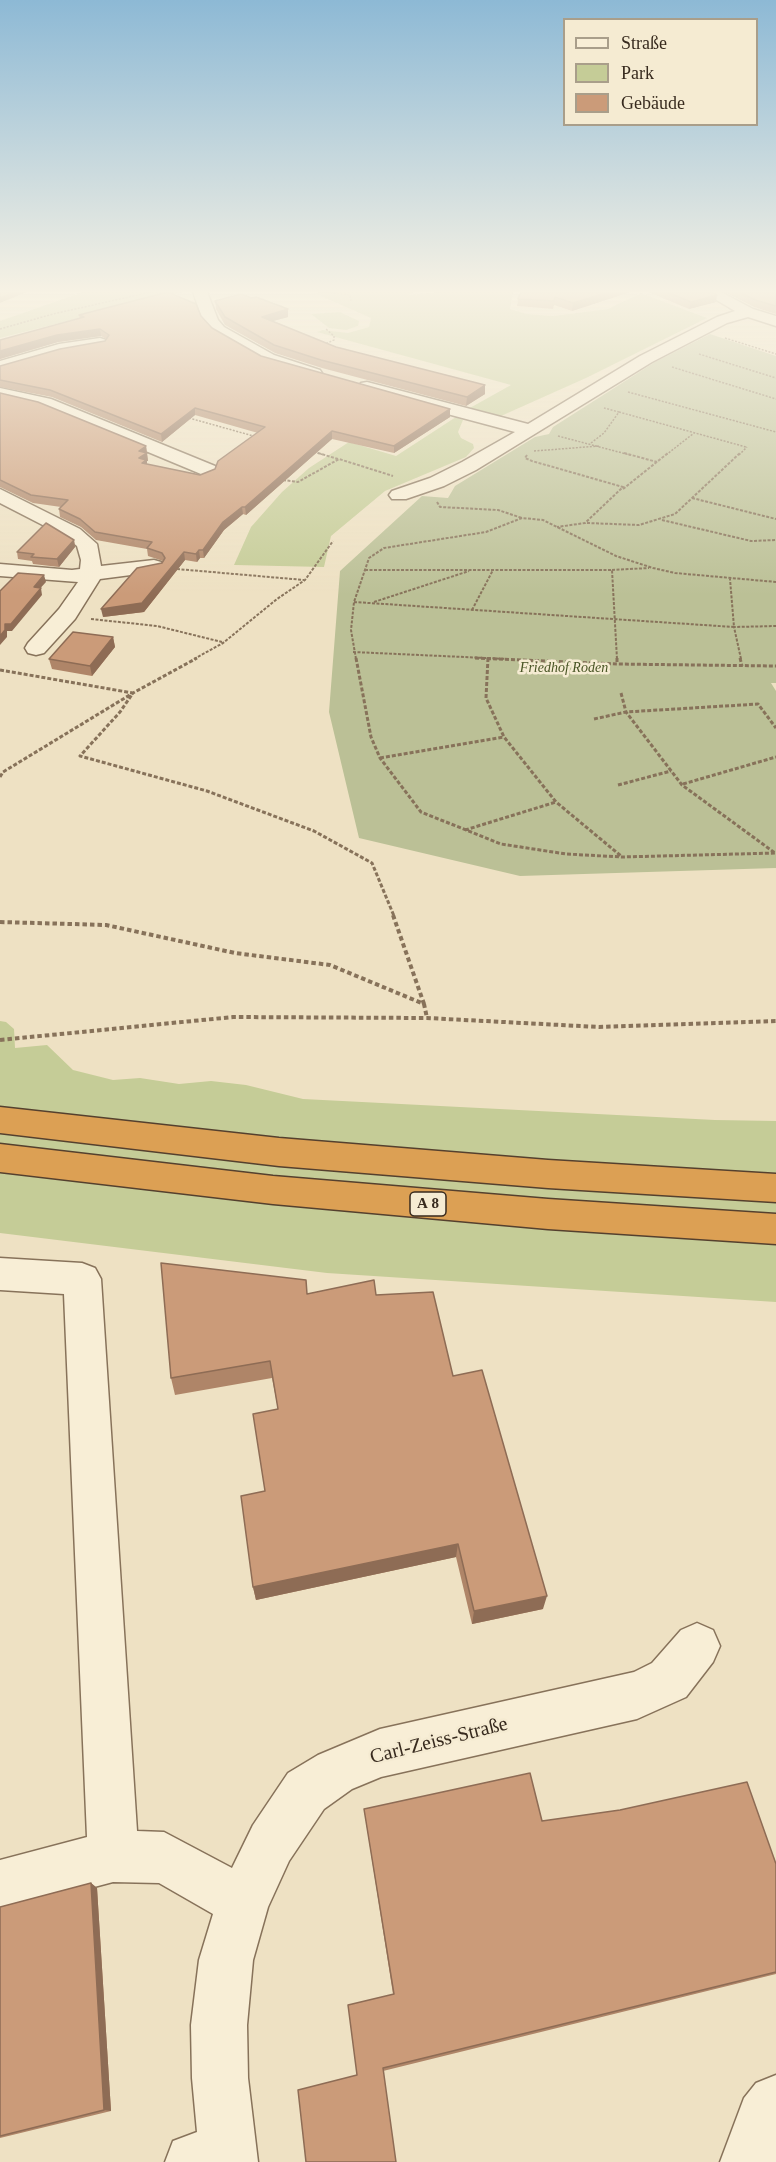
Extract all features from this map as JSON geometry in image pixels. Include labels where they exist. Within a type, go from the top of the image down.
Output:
[{"type":"highway","points":[[0,1120],[291,1153],[548,1174],[776,1188]]},
{"type":"highway","name":"A 8","points":[[0,1158],[273,1190],[548,1214],[776,1229]]},
{"type":"street","points":[[0,393],[45,403],[208,470]]},
{"type":"street","points":[[390,393],[531,429]]},
{"type":"street","points":[[399,495],[421,488],[469,466],[591,393]]},
{"type":"street","points":[[0,495],[73,533],[87,544],[91,560],[91,575],[87,586],[67,614],[36,648]]},
{"type":"street","points":[[0,570],[55,575],[91,575],[154,566]]},
{"type":"street","points":[[0,1274],[82,1279],[113,1856]]},
{"type":"street","name":"Carl-Zeiss-Straße","points":[[217,2159],[219,2025],[226,1960],[243,1902],[271,1843],[306,1791],[335,1772],[380,1754],[637,1695],[669,1680],[697,1646]]},
{"type":"street","points":[[0,1886],[113,1856],[164,1858],[243,1902]]},
{"type":"street","points":[[749,2162],[765,2118],[776,2103]]},
{"type":"path","points":[[633,393],[776,432]]},
{"type":"path","points":[[756,393],[776,399]]},
{"type":"path","points":[[556,527],[585,524],[639,525],[661,520],[675,514],[747,447],[596,406]]},
{"type":"path","points":[[591,444],[604,433],[619,412]]},
{"type":"path","points":[[192,414],[186,417],[266,439]]},
{"type":"path","points":[[531,429],[657,462]]},
{"type":"path","points":[[585,524],[623,489],[695,433]]},
{"type":"path","points":[[599,446],[534,451],[525,458],[613,483],[623,489]]},
{"type":"path","points":[[308,450],[390,475],[421,488],[434,497],[440,507],[498,510],[522,518],[543,520],[616,556],[652,568],[730,579],[776,582]]},
{"type":"path","points":[[277,478],[298,482],[339,459]]},
{"type":"path","points":[[692,498],[776,519]]},
{"type":"path","points":[[522,518],[486,532],[384,548],[369,558],[354,602],[351,630],[353,652],[371,736],[380,758],[421,812],[501,844],[566,854],[622,857],[776,853]]},
{"type":"path","points":[[661,520],[751,541],[776,540]]},
{"type":"path","points":[[0,777],[3,772],[133,693],[223,642],[276,598],[304,580],[333,541]]},
{"type":"path","points":[[154,566],[304,580]]},
{"type":"path","points":[[365,570],[652,568]]},
{"type":"path","points":[[370,603],[474,570]]},
{"type":"path","points":[[472,610],[493,570]]},
{"type":"path","points":[[612,570],[617,664]]},
{"type":"path","points":[[730,579],[734,627],[742,666]]},
{"type":"path","points":[[354,602],[615,620],[734,627],[776,627]]},
{"type":"path","points":[[67,614],[106,622],[158,626],[223,642]]},
{"type":"path","points":[[353,652],[617,664],[776,666]]},
{"type":"path","points":[[488,657],[486,698],[504,737],[556,802],[622,857]]},
{"type":"path","points":[[0,670],[133,693]]},
{"type":"path","points":[[133,693],[120,712],[80,756],[207,791],[314,831],[372,863],[403,939],[427,1018]]},
{"type":"path","points":[[621,693],[626,712],[682,784],[776,853]]},
{"type":"path","points":[[594,719],[626,712],[758,704],[776,728]]},
{"type":"path","points":[[380,758],[504,737]]},
{"type":"path","points":[[682,784],[776,757]]},
{"type":"path","points":[[618,785],[671,771]]},
{"type":"path","points":[[465,830],[556,802]]},
{"type":"path","points":[[0,922],[106,925],[235,953],[330,964],[424,1004]]},
{"type":"path","points":[[0,1041],[233,1017],[427,1018],[599,1027],[776,1021]]},
{"type":"green space","points":[[497,393],[553,393],[501,416],[468,409]]},
{"type":"green space","name":"Friedhof Roden","points":[[607,393],[776,393],[776,683],[771,683],[776,691],[776,868],[520,876],[359,838],[329,712],[340,571],[422,496],[448,498],[455,486],[535,437],[549,434],[553,427]]},
{"type":"green space","points":[[456,417],[463,420],[458,432],[461,438],[473,444],[474,448],[466,457],[385,491],[331,536],[324,567],[234,565],[251,527],[282,492],[309,468],[349,442],[396,456]]},
{"type":"green space","points":[[0,1021],[6,1022],[14,1029],[15,1048],[47,1045],[73,1070],[113,1080],[140,1078],[179,1084],[211,1081],[246,1085],[303,1099],[715,1120],[776,1121],[776,1302],[327,1273],[0,1233]]},
{"type":"building","points":[[0,393],[38,402],[146,446],[139,451],[147,453],[139,458],[146,460],[142,463],[200,475],[215,469],[218,461],[265,427],[195,408],[161,434],[57,393],[393,393],[450,409],[394,446],[332,431],[245,507],[223,522],[203,550],[199,550],[196,554],[184,552],[142,603],[101,609],[137,568],[162,563],[165,558],[162,553],[147,548],[152,542],[95,532],[80,519],[59,509],[68,500],[31,495],[0,480]]},
{"type":"building","points":[[451,393],[473,393],[467,397]]},
{"type":"building","points":[[46,523],[74,540],[57,559],[31,557],[34,554],[17,552]]},
{"type":"building","points":[[18,573],[44,575],[34,587],[41,588],[11,624],[5,624],[5,630],[0,636],[0,591]]},
{"type":"building","points":[[73,632],[113,637],[90,666],[49,659]]},
{"type":"building","points":[[161,1263],[306,1280],[307,1294],[374,1280],[376,1295],[433,1292],[453,1376],[482,1370],[547,1596],[474,1611],[458,1544],[253,1587],[241,1496],[265,1491],[253,1414],[278,1409],[270,1361],[171,1378]]},
{"type":"building","points":[[530,1773],[542,1821],[620,1810],[747,1782],[776,1864],[776,1972],[383,2068],[396,2162],[306,2162],[298,2090],[357,2075],[348,2005],[394,1994],[364,1809]]},
{"type":"building","points":[[91,1883],[104,2110],[0,2136],[0,1907]]}]
